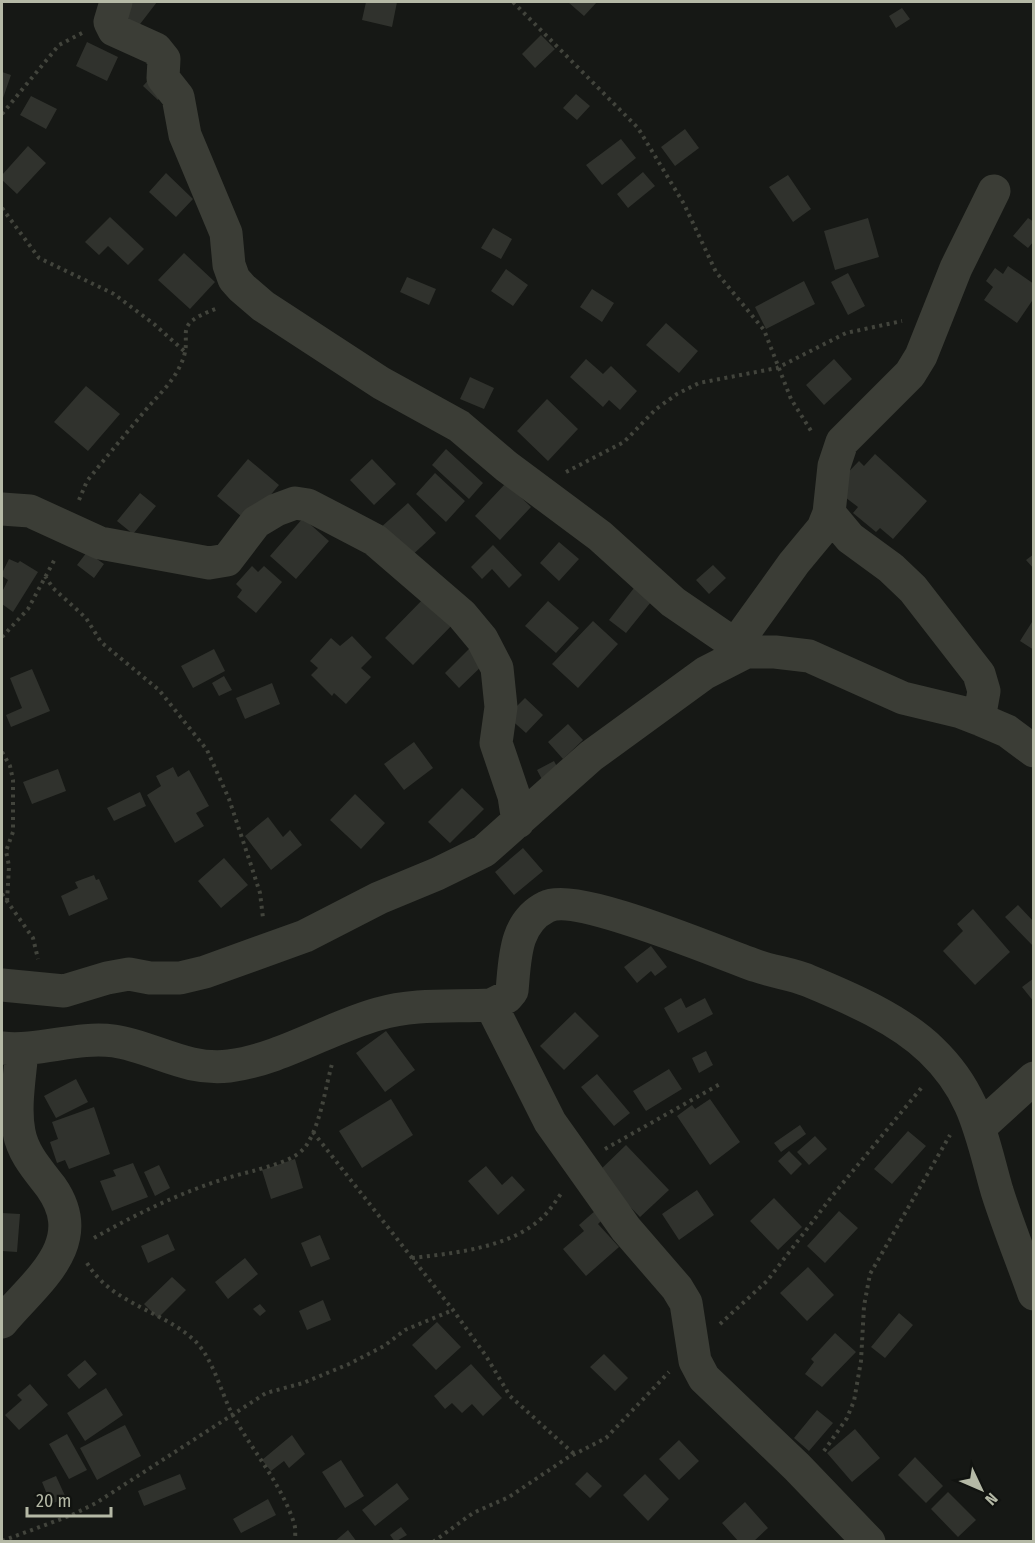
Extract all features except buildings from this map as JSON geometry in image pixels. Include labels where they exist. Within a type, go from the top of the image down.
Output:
[{"type":"street","points":[[115,16],[156,49],[164,59],[163,78],[178,97],[185,135],[226,233],[234,279],[263,306],[381,383],[459,426],[537,490],[600,536],[673,602],[740,648],[809,657],[903,698],[961,712],[979,719],[1007,731],[1034,751]]},
{"type":"street","points":[[2,985],[64,991],[106,978],[129,974],[150,978],[180,978],[205,972],[314,932],[379,898],[483,851],[591,756],[740,648],[794,562],[823,528],[829,513],[834,466],[842,442],[910,374],[928,343],[956,268],[994,192]]},
{"type":"street","points":[[2,509],[30,511],[100,543],[209,563],[221,563],[234,552],[256,522],[276,510],[295,503],[308,505],[375,540],[462,615],[482,639],[496,668],[501,707],[496,743],[514,796],[518,822]]},
{"type":"street","points":[[829,513],[850,538],[891,568],[913,589],[979,674],[984,691],[979,719]]},
{"type":"street","points":[[2,1322],[48,1272],[72,1237],[53,1191],[26,1153],[19,1132],[12,1049],[88,1041],[114,1041],[193,1065],[228,1066],[303,1045],[343,1026],[380,1013],[420,1006],[491,1005],[500,1002],[512,991],[516,942],[523,929],[546,906],[563,903],[632,919],[761,967],[807,980],[887,1018],[930,1049],[962,1084],[1034,1294]]},
{"type":"street","points":[[491,1005],[550,1122],[626,1229],[677,1288],[687,1303],[692,1350],[695,1362],[704,1377],[807,1476],[869,1542]]},
{"type":"street","points":[[974,1114],[1034,1078]]},
{"type":"path","points":[[513,2],[639,128],[684,204],[716,272],[764,330],[777,368],[799,415],[834,466]]},
{"type":"path","points":[[2,114],[59,45],[75,35],[93,30],[115,16]]},
{"type":"path","points":[[2,208],[39,258],[114,294],[154,324],[185,352]]},
{"type":"path","points":[[2,637],[28,609],[71,530],[87,481],[175,375],[185,352],[184,337],[188,324],[194,317],[242,303],[263,306]]},
{"type":"path","points":[[537,490],[583,462],[624,442],[656,409],[677,394],[699,383],[777,368],[846,333],[940,311]]},
{"type":"path","points":[[45,576],[53,588],[86,618],[101,642],[159,690],[207,750],[229,799],[260,893],[263,917],[261,952]]},
{"type":"path","points":[[2,752],[10,766],[13,780],[13,832],[6,851],[9,866],[7,902]]},
{"type":"path","points":[[2,894],[33,938],[38,956],[41,990]]},
{"type":"path","points":[[295,1542],[295,1526],[281,1495],[232,1413],[196,1341],[183,1331],[143,1311],[108,1288],[91,1271],[72,1237],[118,1225],[212,1182],[267,1167],[296,1155],[305,1147],[313,1132],[343,1026]]},
{"type":"path","points":[[434,1542],[473,1513],[509,1497],[574,1454],[606,1438],[692,1350],[767,1281],[833,1195],[943,1063]]},
{"type":"path","points":[[411,1258],[465,1252],[527,1229],[544,1216],[579,1164],[720,1084]]},
{"type":"path","points":[[807,1476],[847,1418],[854,1401],[861,1361],[864,1306],[870,1274],[884,1248],[974,1114]]},
{"type":"path","points":[[313,1132],[453,1310],[486,1356],[510,1396],[574,1454]]},
{"type":"path","points":[[2,1541],[72,1515],[96,1503],[266,1393],[303,1383],[350,1364],[384,1346],[405,1330],[453,1310]]}]
